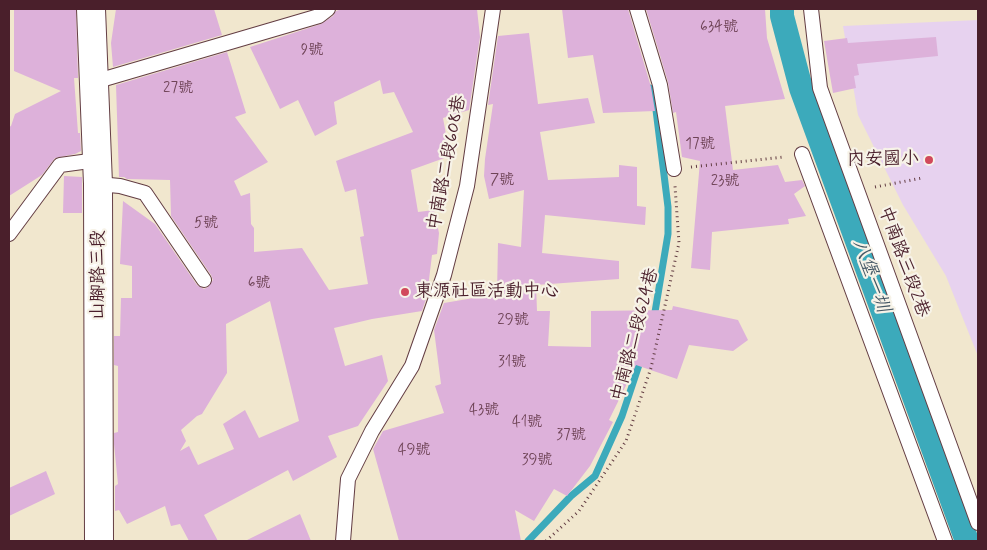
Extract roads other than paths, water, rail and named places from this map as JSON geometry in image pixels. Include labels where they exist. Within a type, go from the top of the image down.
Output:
[{"type":"main road","name":"山腳路三段","points":[[91,9],[97,172],[99,541]]},
{"type":"lane","points":[[94,82],[319,16],[328,9]]},
{"type":"lane","name":"中南路二段608巷","points":[[343,541],[348,479],[372,431],[412,366],[444,275],[467,186],[493,9]]},
{"type":"lane","points":[[637,9],[660,85],[674,169]]},
{"type":"lane","name":"中南路三段2巷","points":[[811,9],[820,88],[978,523]]},
{"type":"lane","points":[[802,154],[945,541]]},
{"type":"lane","points":[[9,234],[60,165],[97,172],[120,186],[145,193],[204,280]]},
{"type":"waterway","name":"八堡一圳","points":[[782,9],[782,16],[801,88],[967,541]]},
{"type":"waterway","points":[[650,88],[656,110],[668,207],[668,234],[654,318]]},
{"type":"waterway","points":[[528,541],[571,496],[595,476],[622,416],[641,359]]},
{"type":"place","name":"內安國小","points":[[929,160]]},
{"type":"place","name":"東源社區活動中心","points":[[405,292]]}]
